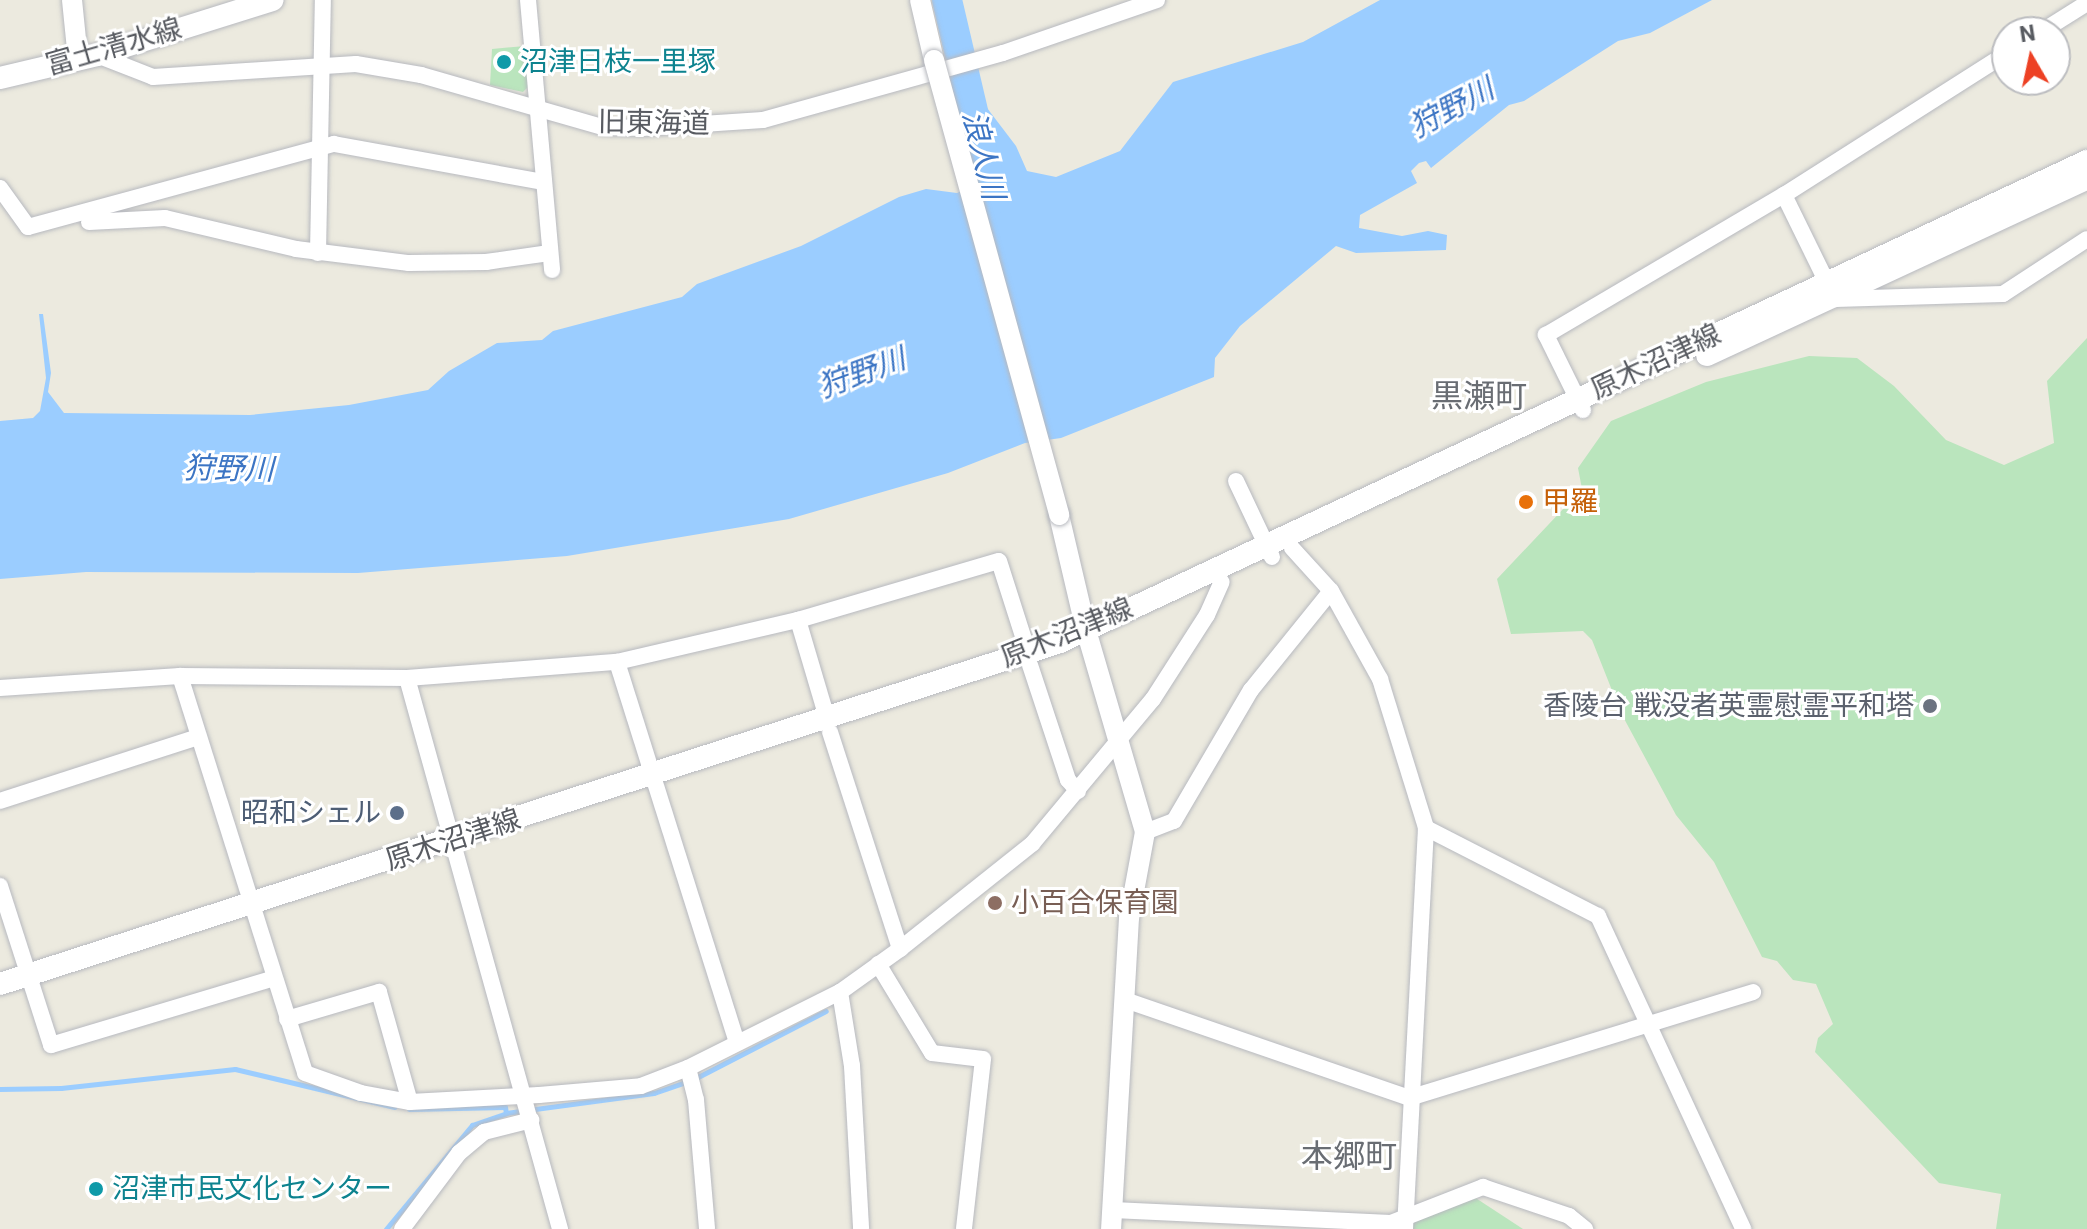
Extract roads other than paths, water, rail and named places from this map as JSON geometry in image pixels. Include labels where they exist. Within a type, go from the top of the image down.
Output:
[{"type":"main road","name":"富士清水線","points":[[0,78],[88,57],[273,0]]},
{"type":"main road","name":"原木沼津線","points":[[1831,291],[2087,161]]},
{"type":"main road","name":"原木沼津線","points":[[1088,637],[1580,404],[2087,179]]},
{"type":"main road","name":"原木沼津線","points":[[0,997],[31,981],[1029,658],[1222,582],[1277,550]]},
{"type":"main road","name":"原木沼津線","points":[[0,984],[31,981]]},
{"type":"street","points":[[72,0],[88,57]]},
{"type":"street","points":[[318,253],[323,144],[323,0]]},
{"type":"street","points":[[66,220],[165,218],[318,253],[448,265],[550,261],[528,0]]},
{"type":"street","points":[[920,0],[1059,515],[1088,637],[1145,832],[1129,918],[1128,1001],[1112,1220],[1405,1224],[1483,1187],[1569,1216],[1585,1229]]},
{"type":"street","name":"旧東海道","points":[[88,57],[153,77],[324,63],[421,75],[602,127],[763,120],[1003,53],[1132,5],[1157,0]]},
{"type":"street","points":[[2066,16],[2087,3]]},
{"type":"street","points":[[1580,404],[1546,335],[1784,195],[1991,63]]},
{"type":"street","points":[[0,188],[28,227],[66,220],[323,144],[543,182]]},
{"type":"street","points":[[1784,195],[1831,291],[2003,294],[2087,239]]},
{"type":"street","points":[[1236,481],[1277,550],[1331,591],[1380,679],[1426,828],[1409,1098],[1405,1224]]},
{"type":"street","points":[[0,688],[180,676],[407,678],[617,662],[798,620],[999,561],[1068,780],[1078,791]]},
{"type":"street","points":[[180,676],[305,1073],[361,1093],[410,1102],[641,1086],[688,1068],[840,992],[900,949],[1032,844],[1153,699],[1207,615],[1222,582]]},
{"type":"street","points":[[1145,832],[1174,821],[1251,690],[1331,591]]},
{"type":"street","points":[[798,620],[828,725],[900,949]]},
{"type":"street","points":[[617,662],[737,1043]]},
{"type":"street","points":[[407,678],[560,1229]]},
{"type":"street","points":[[0,801],[198,737]]},
{"type":"street","points":[[1426,828],[1598,916],[1743,1229]]},
{"type":"street","points":[[1,891],[51,1045],[274,978]]},
{"type":"street","points":[[878,964],[932,1053],[983,1059],[964,1229]]},
{"type":"street","points":[[287,1019],[379,992],[410,1102]]},
{"type":"street","points":[[840,992],[852,1066],[861,1229]]},
{"type":"street","points":[[1128,1001],[1409,1098],[1753,992]]},
{"type":"street","points":[[688,1068],[696,1100],[707,1229]]},
{"type":"street","points":[[402,1229],[459,1153],[484,1132],[531,1120]]},
{"type":"water","points":[[944,0],[956,0],[964,42],[955,47]]},
{"type":"water","name":"狩野川","points":[[1380,0],[1712,0],[1650,33],[1618,41],[1524,101],[1509,105],[1431,168],[1426,161],[1419,163],[1411,171],[1417,183],[1360,215],[1359,228],[1402,236],[1428,231],[1447,235],[1446,250],[1356,253],[1336,246],[1240,326],[1215,358],[1214,377],[1061,438],[1025,443],[948,473],[789,519],[567,556],[358,573],[86,572],[0,579],[0,421],[33,418],[40,411],[46,378],[39,314],[43,314],[51,373],[48,392],[64,413],[250,415],[349,405],[428,390],[449,371],[497,343],[542,340],[553,331],[682,297],[697,284],[801,246],[899,197],[926,189],[957,193],[977,184],[983,175],[985,133],[976,109],[984,104],[1016,146],[1027,171],[1056,177],[1120,151],[1173,82],[1303,42]]},
{"type":"waterway","name":"浪人川","points":[[947,0],[994,200]]},
{"type":"waterway","points":[[696,1078],[826,1011]]},
{"type":"waterway","points":[[0,1089],[61,1088],[235,1069],[395,1107]]},
{"type":"waterway","points":[[409,1109],[505,1107],[506,1113],[654,1093],[686,1082]]},
{"type":"waterway","points":[[386,1229],[472,1125],[506,1113]]},
{"type":"place","name":"沼津日枝一里塚","points":[[504,62]]},
{"type":"place","name":"甲羅","points":[[1526,502]]},
{"type":"place","name":"香陵台 戦没者英霊慰霊平和塔","points":[[1930,706]]},
{"type":"place","name":"昭和シェル","points":[[397,813]]},
{"type":"place","name":"小百合保育園","points":[[995,903]]},
{"type":"place","name":"沼津市民文化センター","points":[[96,1189]]},
{"type":"district","name":"黒瀬町","points":[[1479,396]]},
{"type":"district","name":"本郷町","points":[[1349,1156]]}]
